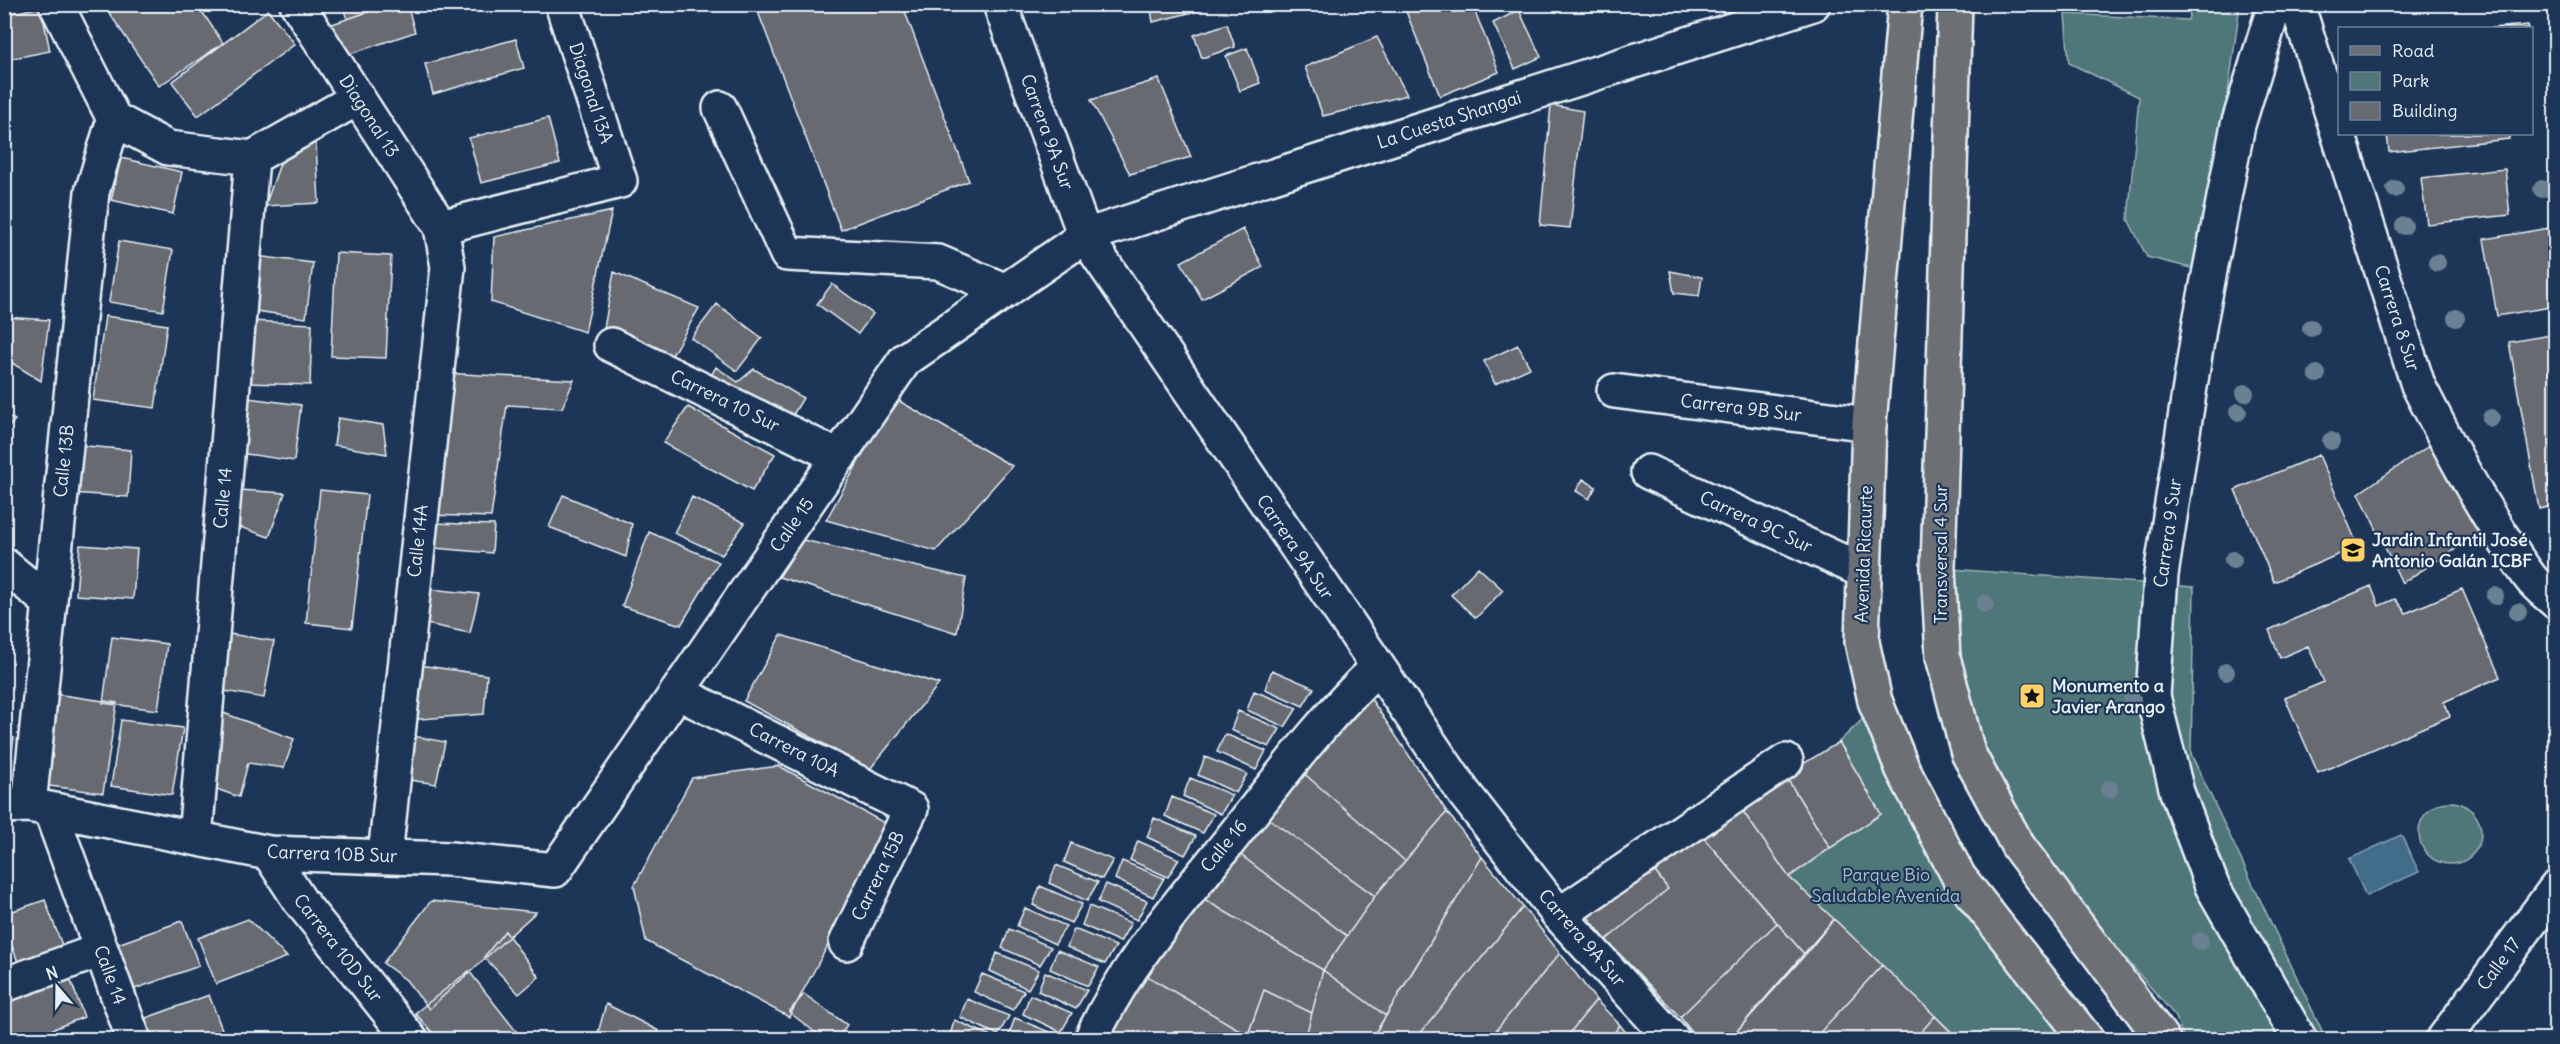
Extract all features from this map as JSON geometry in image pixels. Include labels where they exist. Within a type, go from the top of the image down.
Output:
[{"type":"main road","name":"Avenida Ricaurte","points":[[1905,4],[1869,424],[1862,642],[1875,700],[1903,770],[1959,877],[2087,1040]]},
{"type":"main road","name":"Transversal 4 Sur","points":[[1955,4],[1938,568],[1943,657],[1968,753],[2018,846],[2163,1040]]},
{"type":"street","points":[[56,4],[114,120],[168,148],[252,158],[358,98]]},
{"type":"street","name":"Diagonal 13","points":[[297,4],[441,227]]},
{"type":"street","name":"Diagonal 13A","points":[[441,227],[620,181],[562,4]]},
{"type":"street","name":"Carrera 9A Sur","points":[[1000,4],[1085,236],[1464,793],[1559,915],[1673,1040]]},
{"type":"street","name":"La Cuesta Shangai","points":[[1085,236],[1813,4]]},
{"type":"street","name":"Carrera 9 Sur","points":[[2275,4],[2238,125],[2200,322],[2161,575],[2153,696],[2177,792],[2212,886],[2300,1040]]},
{"type":"street","name":"Carrera 8 Sur","points":[[2297,4],[2338,133]]},
{"type":"street","points":[[720,108],[787,254],[938,262],[1006,291]]},
{"type":"street","name":"Calle 13B","points":[[28,807],[92,192],[114,120]]},
{"type":"street","name":"Carrera 8 Sur","points":[[2339,135],[2418,385],[2442,434],[2530,578],[2556,602]]},
{"type":"street","name":"Calle 14","points":[[195,838],[252,158]]},
{"type":"street","name":"Calle 14A","points":[[385,856],[448,267],[441,227]]},
{"type":"street","name":"Calle 15","points":[[555,870],[905,360],[1085,236]]},
{"type":"street","name":"Carrera 10 Sur","points":[[611,345],[839,457]]},
{"type":"street","name":"Carrera 9B Sur","points":[[1614,391],[1869,424]]},
{"type":"street","name":"Carrera 9C Sur","points":[[1648,472],[1863,572]]},
{"type":"street","points":[[4,565],[50,603]]},
{"type":"street","name":"Calle 16","points":[[1091,1040],[1131,967],[1188,890],[1341,701],[1377,668]]},
{"type":"street","name":"Carrera 10A","points":[[677,692],[911,809]]},
{"type":"street","points":[[1559,915],[1786,761]]},
{"type":"street","name":"Calle 14","points":[[28,807],[101,950],[134,1040]]},
{"type":"street","name":"Carrera 10B Sur","points":[[28,807],[269,853],[450,859],[555,870]]},
{"type":"street","name":"Carrera 15B","points":[[846,943],[911,809]]},
{"type":"street","name":"Carrera 10D Sur","points":[[269,853],[300,901],[411,1040]]},
{"type":"street","name":"Calle 17","points":[[2443,1040],[2556,888]]},
{"type":"street","points":[[4,985],[101,950]]},
{"type":"green space","points":[[2192,5],[2240,5],[2204,271],[2147,257],[2128,219],[2139,97],[2069,63],[2065,14],[2188,20]]},
{"type":"green space","points":[[1938,568],[2194,587],[2191,754],[2326,1039],[2184,1039],[2176,1017],[2074,898],[1968,753]]},
{"type":"green space","name":"Parque Bio Saludable Avenida","points":[[1868,714],[2072,1039],[1959,1039],[1789,877],[1881,814],[1839,742]]},
{"type":"green space","points":[[2444,802],[2456,802],[2472,811],[2479,821],[2481,833],[2479,845],[2472,855],[2456,864],[2444,864],[2433,859],[2424,850],[2419,839],[2419,827],[2424,816],[2433,807]]},
{"type":"water","points":[[2401,835],[2419,872],[2366,896],[2349,859]]},
{"type":"building","points":[[103,4],[197,4],[223,43],[159,86]]},
{"type":"building","points":[[342,4],[385,4],[386,6],[347,19]]},
{"type":"building","points":[[392,4],[407,4],[415,32],[335,59],[323,27]]},
{"type":"building","points":[[755,4],[902,4],[969,181],[841,230]]},
{"type":"building","points":[[1150,4],[1225,4],[1153,22]]},
{"type":"building","points":[[1403,4],[1472,4],[1499,72],[1440,96]]},
{"type":"building","points":[[41,7],[50,51],[4,60],[4,15]]},
{"type":"building","points":[[268,10],[295,44],[198,116],[172,82]]},
{"type":"building","points":[[1519,10],[1541,57],[1515,69],[1493,23]]},
{"type":"building","points":[[1227,24],[1235,47],[1202,58],[1194,35]]},
{"type":"building","points":[[2528,25],[2529,27],[2503,27]]},
{"type":"building","points":[[1377,37],[1407,95],[1323,116],[1305,67]]},
{"type":"building","points":[[516,39],[524,68],[433,94],[425,64]]},
{"type":"building","points":[[1247,48],[1260,83],[1240,91],[1226,56]]},
{"type":"building","points":[[1159,79],[1191,157],[1130,174],[1091,100]]},
{"type":"building","points":[[1551,105],[1583,111],[1570,228],[1540,225]]},
{"type":"building","points":[[548,118],[560,163],[481,183],[469,138]]},
{"type":"building","points":[[2387,135],[2509,135],[2509,139],[2389,152]]},
{"type":"building","points":[[316,142],[319,203],[265,206],[282,158]]},
{"type":"building","points":[[121,158],[182,172],[173,214],[111,200]]},
{"type":"building","points":[[2505,169],[2510,215],[2427,224],[2421,178]]},
{"type":"building","points":[[612,211],[585,332],[491,302],[494,237]]},
{"type":"building","points":[[2556,227],[2556,306],[2497,316],[2484,239]]},
{"type":"building","points":[[1243,229],[1263,267],[1202,299],[1181,262]]},
{"type":"building","points":[[119,241],[173,250],[163,311],[109,302]]},
{"type":"building","points":[[336,253],[391,256],[386,358],[331,356]]},
{"type":"building","points":[[255,256],[313,263],[306,318],[248,310]]},
{"type":"building","points":[[1670,271],[1702,277],[1699,296],[1674,293]]},
{"type":"building","points":[[614,272],[699,308],[667,364],[603,334]]},
{"type":"building","points":[[832,284],[873,314],[858,334],[817,304]]},
{"type":"building","points":[[717,304],[762,338],[737,371],[691,338]]},
{"type":"building","points":[[105,316],[167,325],[155,408],[93,400]]},
{"type":"building","points":[[4,317],[49,320],[41,381],[4,358]]},
{"type":"building","points":[[249,321],[312,324],[310,385],[246,383]]},
{"type":"building","points":[[2556,334],[2556,505],[2539,509],[2509,342]]},
{"type":"building","points":[[1518,345],[1530,368],[1495,384],[1484,361]]},
{"type":"building","points":[[716,367],[738,382],[754,369],[803,398],[776,443],[697,398]]},
{"type":"building","points":[[444,373],[574,380],[562,408],[507,405],[491,517],[429,515]]},
{"type":"building","points":[[248,398],[301,405],[294,461],[240,453]]},
{"type":"building","points":[[894,398],[1012,466],[936,551],[826,520]]},
{"type":"building","points":[[688,407],[775,454],[752,491],[663,443]]},
{"type":"building","points":[[4,414],[15,420],[4,433]]},
{"type":"building","points":[[338,418],[383,425],[387,454],[334,445]]},
{"type":"building","points":[[2433,443],[2484,531],[2402,583],[2359,493]]},
{"type":"building","points":[[75,445],[131,450],[128,497],[71,493]]},
{"type":"building","points":[[2319,455],[2358,546],[2274,582],[2235,490]]},
{"type":"building","points":[[1583,479],[1596,487],[1589,499],[1576,491]]},
{"type":"building","points":[[239,490],[285,493],[269,537],[228,523]]},
{"type":"building","points":[[320,490],[367,495],[352,628],[306,623]]},
{"type":"building","points":[[563,495],[632,524],[626,557],[549,527]]},
{"type":"building","points":[[692,497],[745,523],[722,555],[674,533]]},
{"type":"building","points":[[433,523],[494,525],[492,553],[434,548]]},
{"type":"building","points":[[649,532],[719,562],[681,625],[622,606]]},
{"type":"building","points":[[803,540],[966,578],[957,633],[779,577]]},
{"type":"building","points":[[80,545],[137,549],[133,599],[76,595]]},
{"type":"building","points":[[1478,567],[1503,590],[1476,618],[1451,595]]},
{"type":"building","points":[[2371,586],[2379,606],[2395,599],[2406,613],[2462,589],[2500,677],[2444,702],[2450,716],[2318,773],[2285,698],[2324,682],[2308,646],[2280,658],[2269,630]]},
{"type":"building","points":[[419,588],[479,594],[470,633],[412,621]]},
{"type":"building","points":[[223,633],[274,641],[264,698],[213,689]]},
{"type":"building","points":[[781,635],[939,684],[870,769],[744,701]]},
{"type":"building","points":[[112,637],[167,644],[158,710],[103,703]]},
{"type":"building","points":[[419,665],[487,675],[484,714],[408,720]]},
{"type":"building","points":[[1272,670],[1314,688],[1303,706],[1265,689]]},
{"type":"building","points":[[1361,684],[1447,812],[1405,861],[1293,764]]},
{"type":"building","points":[[1254,691],[1297,708],[1285,727],[1247,710]]},
{"type":"building","points":[[55,694],[117,703],[103,793],[42,785]]},
{"type":"building","points":[[218,711],[294,739],[284,768],[248,763],[239,797],[205,785]]},
{"type":"building","points":[[1238,711],[1280,729],[1269,747],[1231,730]]},
{"type":"building","points":[[121,720],[183,728],[172,795],[111,786]]},
{"type":"building","points":[[402,734],[445,742],[436,784],[396,778]]},
{"type":"building","points":[[1225,734],[1266,751],[1256,770],[1217,752]]},
{"type":"building","points":[[4,737],[14,738],[8,777],[4,776]]},
{"type":"building","points":[[1839,742],[1881,814],[1830,848],[1785,775]]},
{"type":"building","points":[[1205,757],[1247,774],[1236,793],[1198,775]]},
{"type":"building","points":[[1293,764],[1405,861],[1375,896],[1257,810]]},
{"type":"building","points":[[779,766],[892,827],[789,1017],[646,941],[634,886],[692,778]]},
{"type":"building","points":[[1785,775],[1830,848],[1789,877],[1737,803]]},
{"type":"building","points":[[1190,778],[1232,795],[1221,814],[1183,796]]},
{"type":"building","points":[[1172,797],[1214,814],[1203,833],[1165,816]]},
{"type":"building","points":[[1737,803],[1789,877],[1834,919],[1805,955],[1695,828]]},
{"type":"building","points":[[1257,810],[1375,896],[1347,936],[1229,846]]},
{"type":"building","points":[[1447,812],[1482,857],[1386,1016],[1323,970],[1375,896]]},
{"type":"building","points":[[1154,818],[1196,836],[1185,855],[1147,837]]},
{"type":"building","points":[[1695,828],[1777,923],[1680,1017],[1606,940],[1668,889],[1644,857]]},
{"type":"building","points":[[1138,841],[1179,859],[1168,877],[1130,860]]},
{"type":"building","points":[[1071,843],[1113,860],[1102,879],[1064,862]]},
{"type":"building","points":[[1229,846],[1347,936],[1323,970],[1192,892]]},
{"type":"building","points":[[1482,857],[1523,907],[1415,1040],[1371,1040]]},
{"type":"building","points":[[1644,857],[1668,889],[1606,940],[1578,904]]},
{"type":"building","points":[[1122,861],[1164,878],[1153,897],[1115,879]]},
{"type":"building","points":[[1056,865],[1098,882],[1087,901],[1049,883]]},
{"type":"building","points":[[1106,884],[1147,901],[1137,920],[1098,902]]},
{"type":"building","points":[[1040,886],[1082,904],[1071,923],[1033,905]]},
{"type":"building","points":[[1192,892],[1323,970],[1312,1013],[1264,990],[1248,1035],[1135,969]]},
{"type":"building","points":[[45,900],[62,945],[18,962],[4,925],[4,914]]},
{"type":"building","points":[[431,901],[536,912],[429,1009],[406,980],[383,963]]},
{"type":"building","points":[[1089,906],[1131,923],[1120,942],[1082,925]]},
{"type":"building","points":[[1523,907],[1560,953],[1488,1040],[1415,1040]]},
{"type":"building","points":[[1025,908],[1066,926],[1055,944],[1017,926]]},
{"type":"building","points":[[248,919],[287,957],[216,984],[198,938]]},
{"type":"building","points":[[1834,919],[1882,965],[1813,1040],[1729,1040]]},
{"type":"building","points":[[182,921],[199,966],[129,991],[112,946]]},
{"type":"building","points":[[1777,923],[1805,955],[1729,1040],[1698,1040],[1680,1017]]},
{"type":"building","points":[[1009,929],[1051,947],[1040,965],[1002,948]]},
{"type":"building","points":[[1074,929],[1116,946],[1105,964],[1067,947]]},
{"type":"building","points":[[505,931],[539,977],[519,994],[484,957]]},
{"type":"building","points":[[1057,950],[1099,967],[1088,986],[1050,969]]},
{"type":"building","points":[[997,953],[1039,970],[1028,989],[990,971]]},
{"type":"building","points":[[1560,953],[1596,1000],[1564,1040],[1488,1040]]},
{"type":"building","points":[[1882,965],[1935,1016],[1914,1040],[1813,1040]]},
{"type":"building","points":[[1135,969],[1248,1035],[1246,1040],[1100,1040]]},
{"type":"building","points":[[67,970],[84,1017],[26,1040],[4,1040],[4,994]]},
{"type":"building","points":[[1323,970],[1386,1016],[1371,1040],[1305,1040]]},
{"type":"building","points":[[469,971],[523,1040],[439,1040],[415,1013]]},
{"type":"building","points":[[1045,972],[1087,990],[1076,1009],[1038,991]]},
{"type":"building","points":[[982,974],[1024,991],[1013,1010],[974,992]]},
{"type":"building","points":[[1264,990],[1312,1013],[1305,1040],[1246,1040]]},
{"type":"building","points":[[804,994],[847,1025],[836,1040],[825,1040],[789,1012]]},
{"type":"building","points":[[209,995],[226,1040],[145,1040],[138,1021]]},
{"type":"building","points":[[1030,995],[1072,1013],[1061,1032],[1023,1014]]},
{"type":"building","points":[[967,999],[1009,1016],[998,1035],[960,1017]]},
{"type":"building","points":[[1596,1000],[1620,1025],[1609,1040],[1564,1040]]},
{"type":"building","points":[[606,1004],[659,1031],[657,1040],[596,1040]]},
{"type":"building","points":[[1935,1016],[1959,1040],[1914,1040]]},
{"type":"building","points":[[1015,1018],[1057,1035],[1054,1040],[1014,1040],[1008,1037]]},
{"type":"building","points":[[954,1020],[996,1038],[949,1040]]},
{"type":"building","points":[[1620,1025],[1632,1040],[1609,1040]]},
{"type":"place","name":"Jardín Infantil José Antonio Galán ICBF","points":[[2353,550]]},
{"type":"place","name":"Monumento a Javier Arango","points":[[2032,696]]}]
